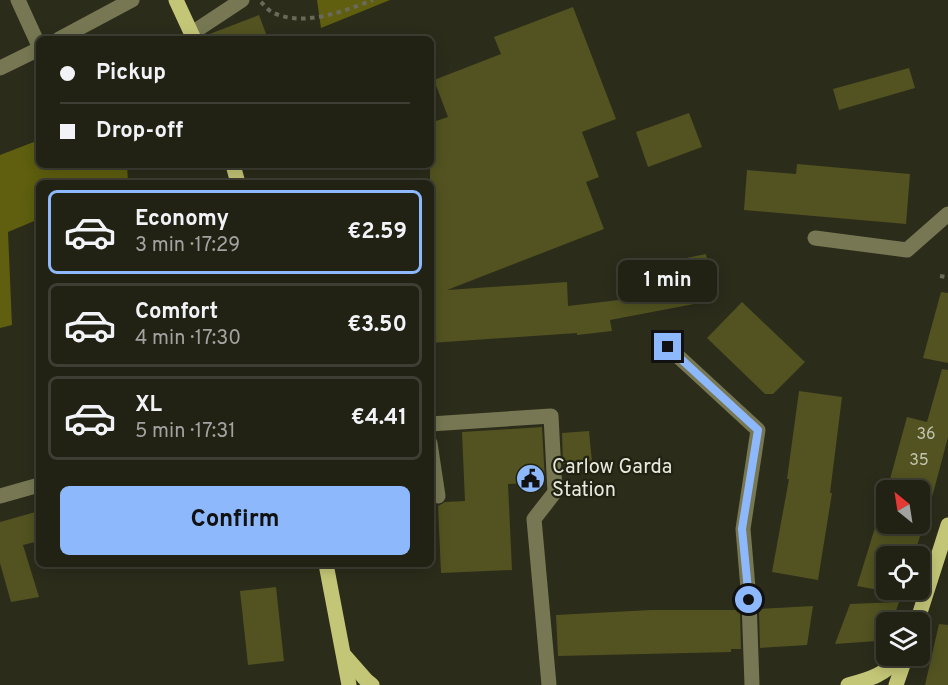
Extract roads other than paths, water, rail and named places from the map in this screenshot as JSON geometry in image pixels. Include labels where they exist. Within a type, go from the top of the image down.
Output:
[{"type":"main road","points":[[176,0],[193,36]]},
{"type":"main road","points":[[920,612],[947,532]]},
{"type":"main road","points":[[327,567],[349,685]]},
{"type":"main road","points":[[344,655],[372,685]]},
{"type":"main road","points":[[848,685],[868,680],[893,666]]},
{"type":"main road","points":[[896,685],[903,666]]},
{"type":"street","points":[[18,0],[36,41]]},
{"type":"street","points":[[65,36],[132,0]]},
{"type":"street","points":[[193,36],[242,0]]},
{"type":"street","points":[[0,68],[36,50]]},
{"type":"street","points":[[815,238],[907,250],[948,214]]},
{"type":"street","points":[[668,347],[758,430],[742,529],[749,600],[752,685]]},
{"type":"street","points":[[434,424],[551,416],[555,492],[534,519],[549,685]]},
{"type":"street","points":[[434,470],[438,496]]},
{"type":"street","points":[[0,496],[36,486]]},
{"type":"place","name":"Carlow Garda Station","points":[[531,478]]}]
